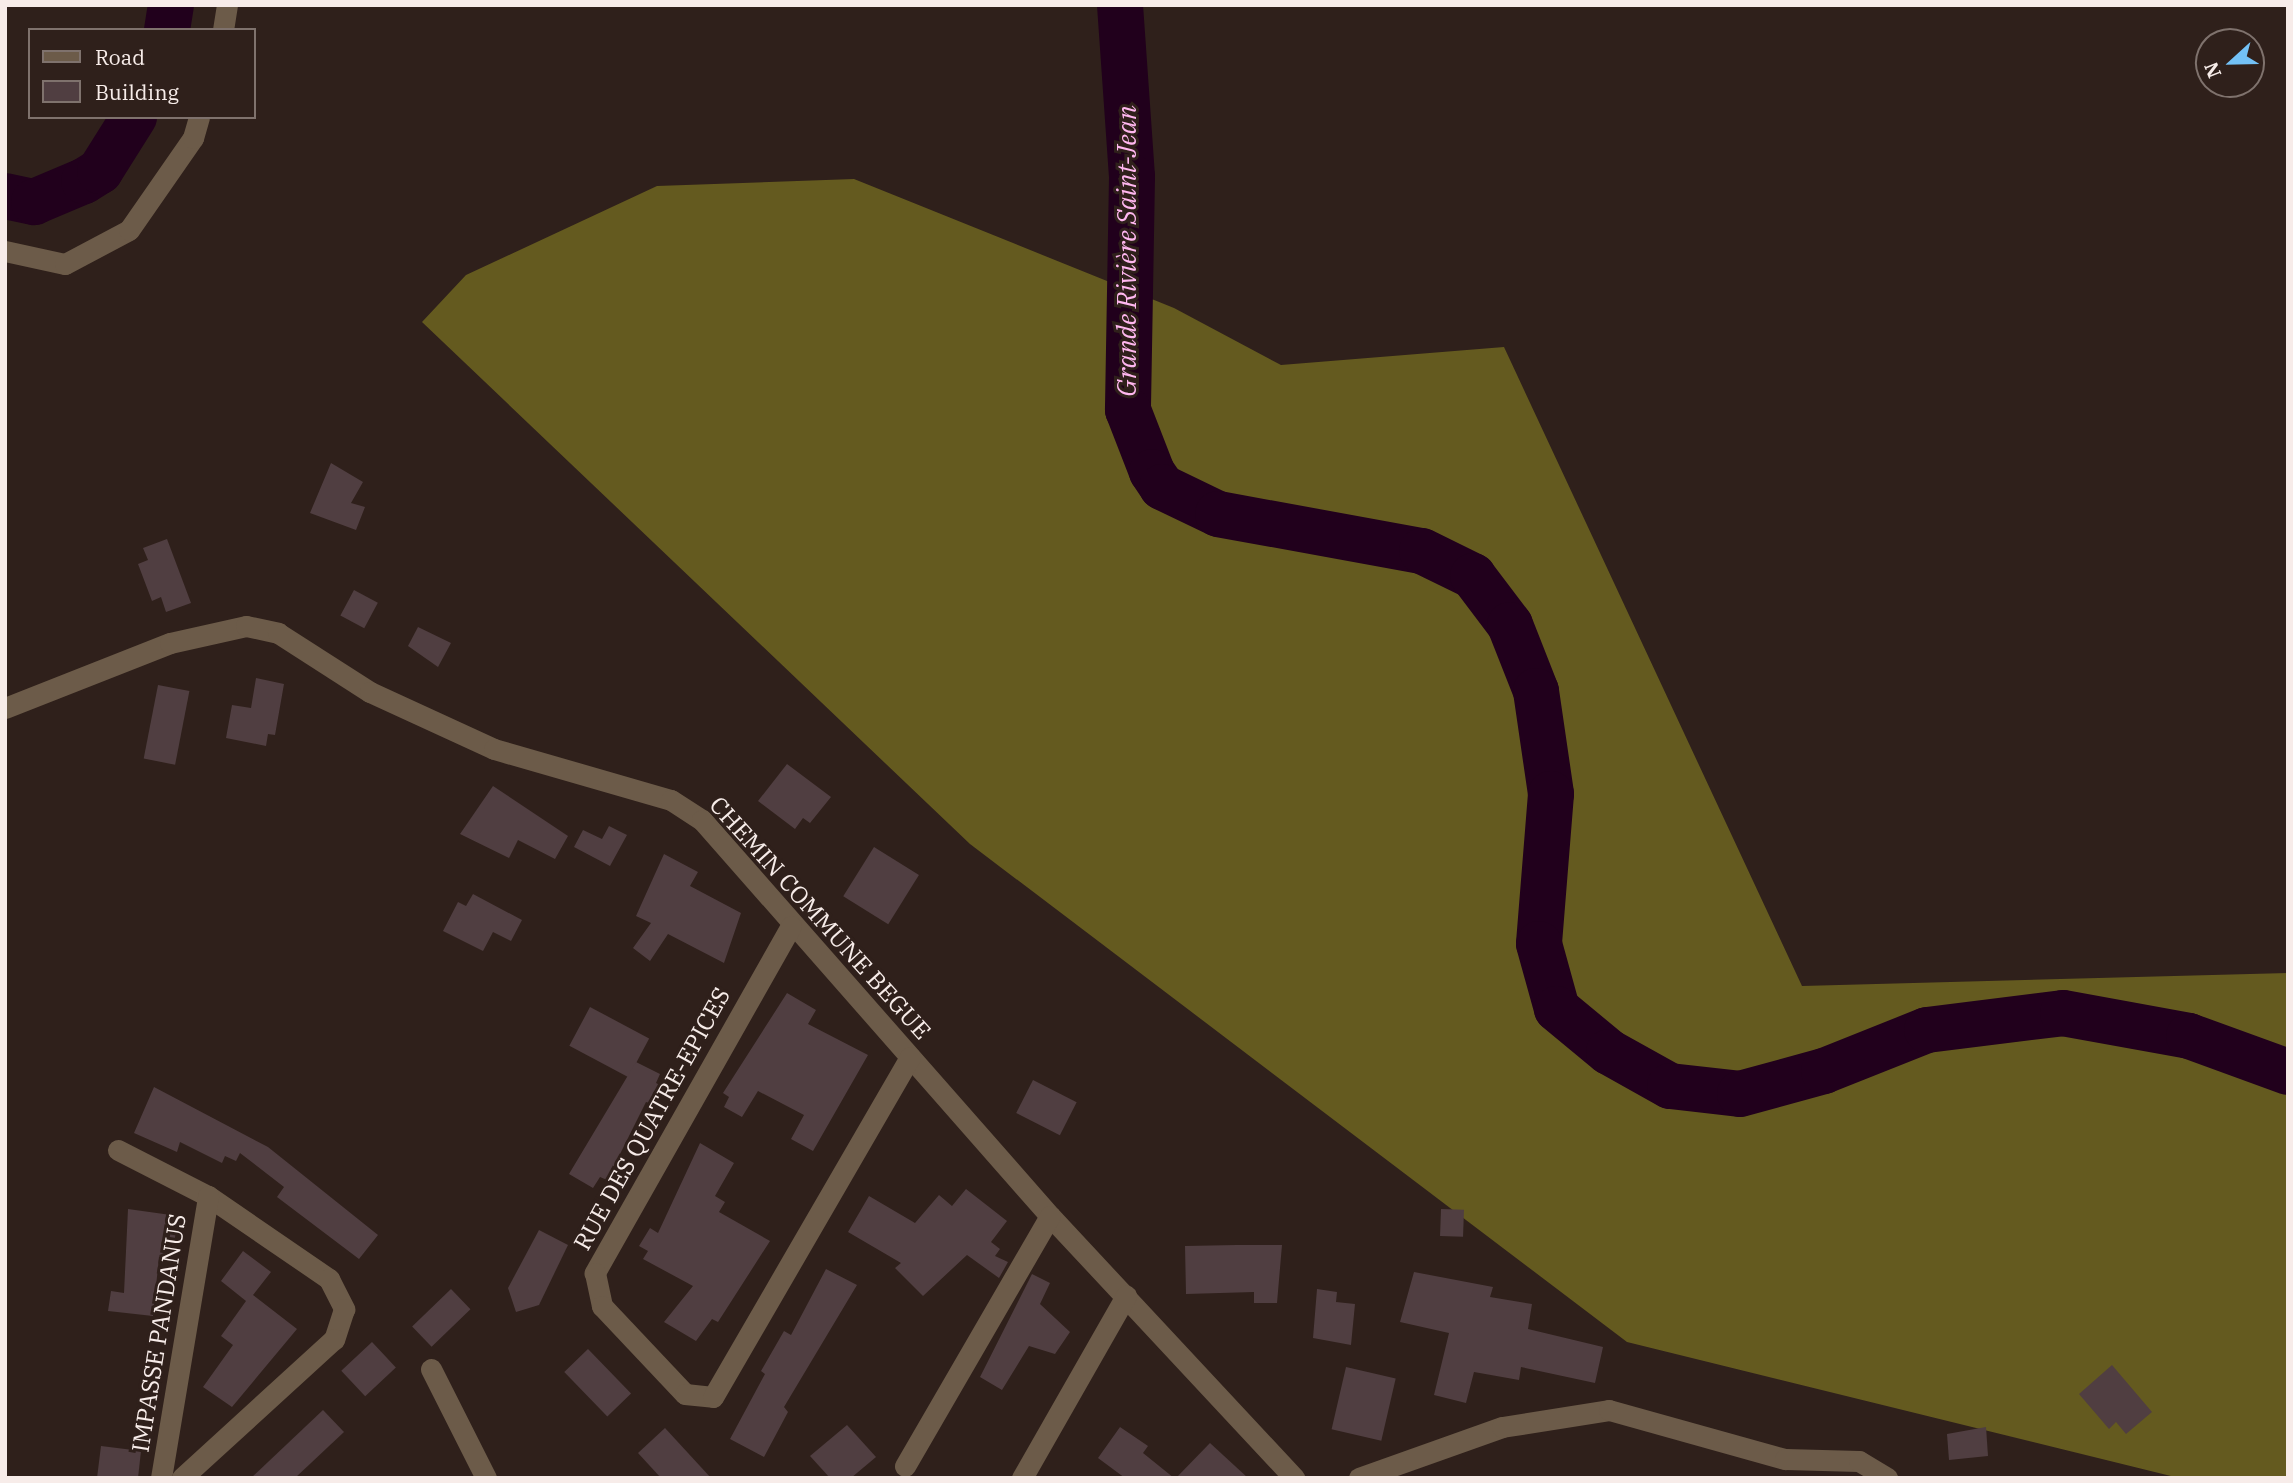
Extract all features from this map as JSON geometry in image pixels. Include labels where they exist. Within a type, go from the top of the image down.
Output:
[{"type":"street","points":[[223,28],[227,5]]},
{"type":"street","points":[[5,251],[65,264],[129,230],[193,138],[198,119]]},
{"type":"street","name":"CHEMIN COMMUNE BEGUE","points":[[5,708],[209,631],[246,626],[278,633],[370,692],[494,749],[671,800],[702,820],[791,926],[1050,1216],[1294,1478]]},
{"type":"street","name":"RUE DES QUATRE-EPICES","points":[[791,926],[595,1273],[602,1306],[685,1394],[713,1397],[910,1057]]},
{"type":"street","name":"IMPASSE PANDANUS","points":[[118,1150],[208,1196],[329,1279],[344,1309],[343,1325],[182,1478]]},
{"type":"street","name":"IMPASSE PANDANUS","points":[[162,1478],[208,1196]]},
{"type":"street","points":[[905,1466],[1050,1216]]},
{"type":"street","points":[[1022,1478],[1126,1296]]},
{"type":"street","points":[[432,1370],[486,1478]]},
{"type":"street","points":[[1359,1478],[1502,1427],[1609,1410],[1785,1459],[1859,1461],[1887,1478]]},
{"type":"shaded area","points":[[854,179],[1174,308],[1281,365],[1504,347],[1802,986],[2288,973],[2288,1478],[2179,1478],[1627,1342],[970,844],[422,322],[466,275],[657,186]]},
{"type":"building","points":[[331,463],[363,482],[351,503],[365,507],[356,530],[310,513]]},
{"type":"building","points":[[167,539],[191,603],[166,612],[161,597],[152,601],[138,564],[148,560],[143,548]]},
{"type":"building","points":[[354,590],[378,603],[364,628],[340,616]]},
{"type":"building","points":[[418,627],[451,643],[438,667],[408,646]]},
{"type":"building","points":[[256,678],[284,684],[275,735],[268,734],[266,746],[226,738],[232,705],[251,708]]},
{"type":"building","points":[[158,685],[189,691],[175,765],[144,759]]},
{"type":"building","points":[[787,764],[831,797],[810,823],[803,818],[795,829],[758,801]]},
{"type":"building","points":[[493,786],[568,836],[555,859],[518,840],[509,858],[460,834]]},
{"type":"building","points":[[609,826],[627,835],[610,866],[574,847],[583,830],[602,839]]},
{"type":"building","points":[[874,847],[919,875],[888,924],[843,896]]},
{"type":"building","points":[[664,854],[698,872],[690,886],[741,913],[724,963],[668,934],[650,961],[633,948],[651,923],[636,916]]},
{"type":"building","points":[[473,894],[522,920],[511,941],[493,932],[483,951],[443,931],[458,902],[466,906]]},
{"type":"building","points":[[787,993],[816,1010],[808,1024],[868,1055],[813,1151],[791,1139],[804,1115],[758,1091],[742,1117],[724,1107],[729,1097],[723,1093]]},
{"type":"building","points":[[590,1007],[649,1038],[629,1077],[569,1046]]},
{"type":"building","points":[[636,1062],[660,1074],[656,1083],[662,1086],[652,1104],[646,1102],[607,1180],[600,1177],[593,1188],[569,1174]]},
{"type":"building","points":[[1033,1080],[1077,1102],[1060,1135],[1016,1113]]},
{"type":"building","points":[[154,1087],[268,1147],[378,1235],[359,1259],[277,1197],[284,1187],[240,1153],[236,1161],[225,1156],[222,1163],[180,1142],[177,1152],[134,1133]]},
{"type":"building","points":[[700,1143],[734,1163],[715,1196],[725,1202],[719,1212],[770,1241],[718,1322],[712,1319],[696,1341],[664,1322],[693,1286],[643,1259],[648,1251],[639,1246],[650,1228],[658,1233]]},
{"type":"building","points":[[966,1189],[1007,1221],[991,1242],[1000,1249],[995,1256],[1008,1262],[999,1278],[967,1255],[923,1296],[895,1268],[901,1263],[848,1232],[869,1196],[915,1223],[939,1195],[952,1206]]},
{"type":"building","points":[[128,1209],[178,1216],[172,1259],[159,1257],[153,1316],[108,1311],[111,1291],[124,1293]]},
{"type":"building","points":[[1441,1209],[1464,1210],[1463,1237],[1440,1236]]},
{"type":"building","points":[[539,1230],[568,1245],[539,1305],[516,1312],[508,1288]]},
{"type":"building","points":[[1282,1245],[1277,1303],[1254,1303],[1254,1292],[1186,1294],[1185,1246]]},
{"type":"building","points":[[243,1251],[271,1272],[253,1295],[297,1329],[232,1407],[203,1387],[233,1345],[221,1336],[246,1301],[221,1281]]},
{"type":"building","points":[[826,1269],[857,1285],[784,1407],[788,1412],[764,1457],[730,1439],[765,1374],[761,1371],[784,1331],[791,1335]]},
{"type":"building","points":[[1414,1272],[1493,1287],[1490,1297],[1532,1304],[1528,1329],[1603,1347],[1595,1383],[1521,1367],[1519,1380],[1474,1372],[1466,1403],[1434,1395],[1449,1333],[1400,1322]]},
{"type":"building","points":[[1032,1274],[1050,1283],[1040,1304],[1070,1332],[1055,1354],[1029,1346],[1002,1390],[980,1377]]},
{"type":"building","points":[[451,1289],[470,1309],[432,1347],[412,1327]]},
{"type":"building","points":[[1317,1289],[1337,1292],[1336,1302],[1355,1304],[1351,1345],[1313,1338]]},
{"type":"building","points":[[372,1342],[396,1368],[365,1396],[341,1371]]},
{"type":"building","points":[[588,1349],[631,1394],[607,1417],[564,1372]]},
{"type":"building","points":[[2112,1365],[2152,1412],[2126,1434],[2116,1422],[2109,1429],[2079,1394]]},
{"type":"building","points":[[1346,1367],[1396,1378],[1381,1441],[1332,1429]]},
{"type":"building","points":[[323,1410],[344,1432],[295,1478],[251,1478]]},
{"type":"building","points":[[847,1425],[876,1457],[851,1478],[830,1478],[810,1456]]},
{"type":"building","points":[[1120,1427],[1148,1446],[1143,1453],[1174,1478],[1125,1478],[1098,1458]]},
{"type":"building","points":[[1986,1427],[1988,1456],[1949,1460],[1947,1434]]},
{"type":"building","points":[[665,1428],[711,1478],[661,1478],[638,1453]]},
{"type":"building","points":[[1210,1443],[1248,1478],[1176,1478]]},
{"type":"building","points":[[101,1446],[141,1451],[138,1478],[97,1478]]},
{"type":"waterway","name":"Grande Rivière Saint-Jean","points":[[167,28],[171,5]]},
{"type":"waterway","name":"Grande Rivière Saint-Jean","points":[[1120,5],[1132,177],[1128,410],[1152,472],[1162,487],[1218,514],[1422,551],[1473,576],[1510,625],[1536,691],[1551,794],[1539,944],[1557,1009],[1609,1052],[1670,1086],[1740,1094],[1824,1071],[1927,1030],[2063,1013],[2189,1036],[2288,1072]]},
{"type":"waterway","name":"Grande Rivière Saint-Jean","points":[[5,196],[34,202],[84,181],[100,171],[133,119]]}]
